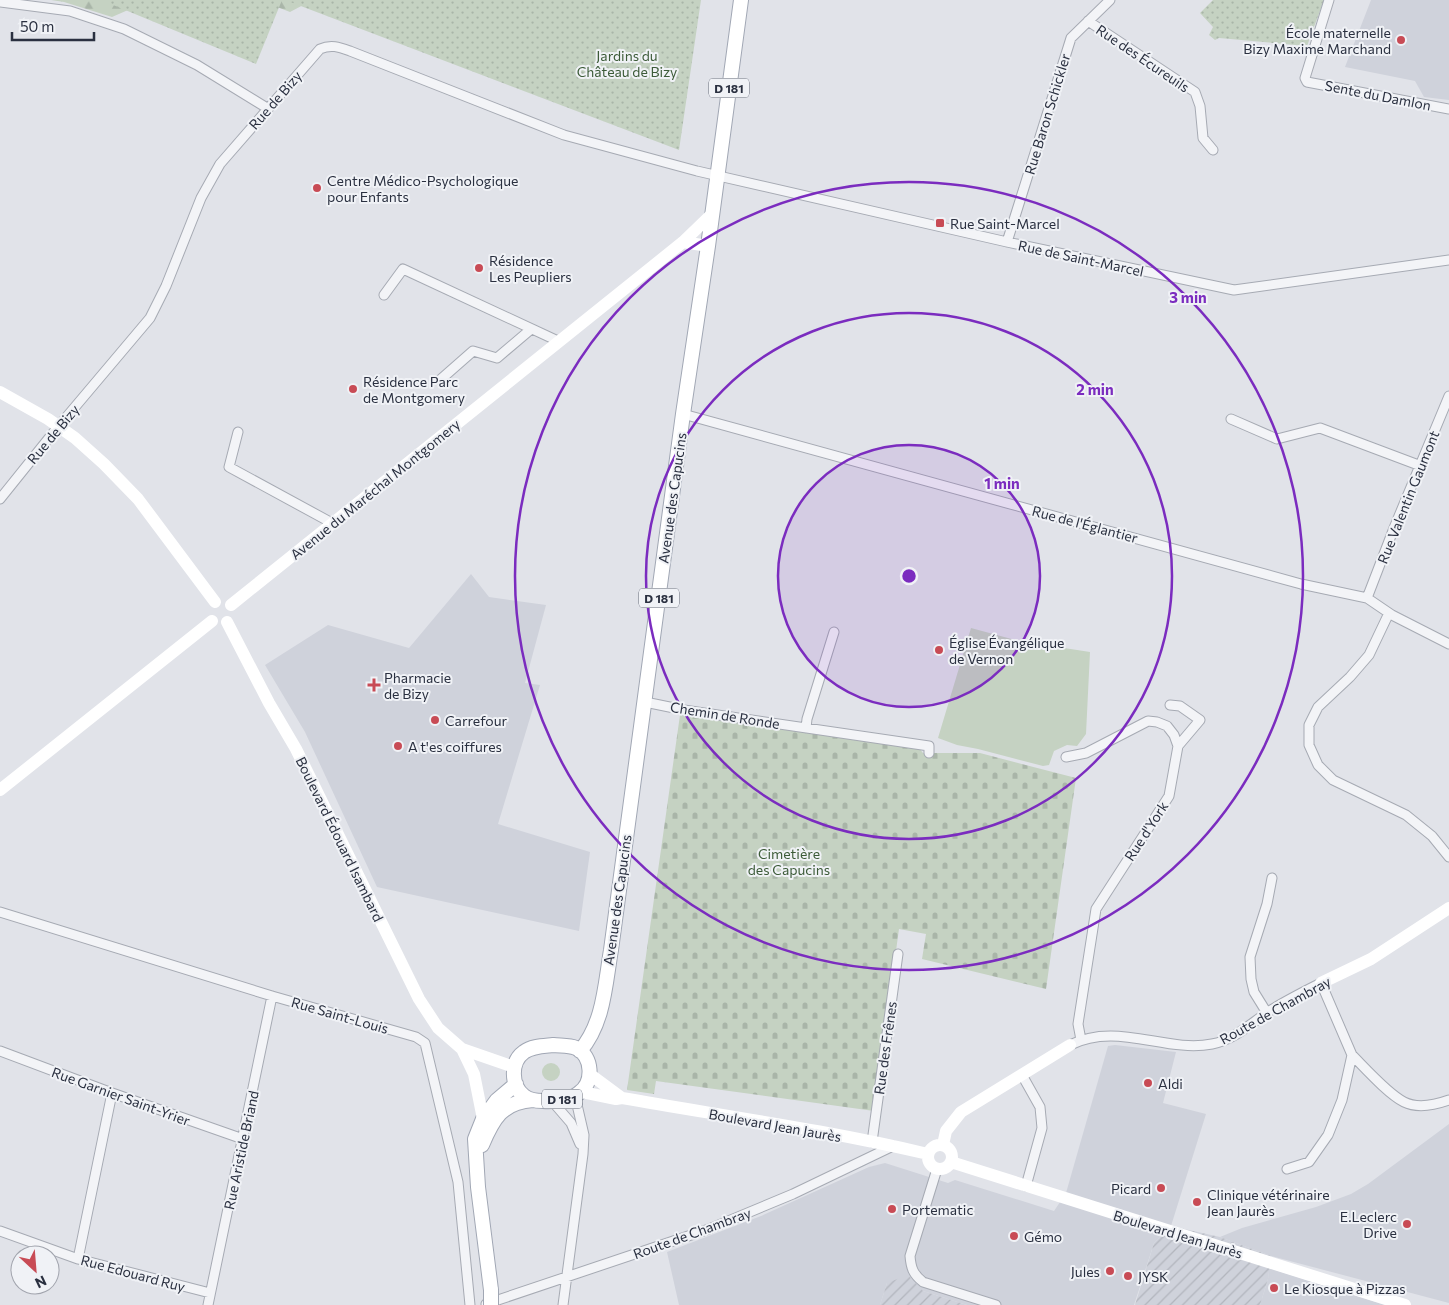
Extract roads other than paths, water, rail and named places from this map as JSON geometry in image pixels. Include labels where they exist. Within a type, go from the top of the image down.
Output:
[{"type":"main road","name":"Avenue des Capucins","points":[[580,1051],[591,1038],[600,1015],[611,950],[741,0]]},
{"type":"main road","name":"Avenue du Maréchal Montgomery","points":[[230,605],[683,242],[712,214]]},
{"type":"main road","points":[[683,242],[708,246]]},
{"type":"main road","points":[[0,392],[59,426],[97,457],[138,499],[215,602]]},
{"type":"main road","points":[[222,600],[230,605],[234,611],[233,615],[226,622],[217,624],[212,620],[209,611],[210,606],[222,600]]},
{"type":"main road","points":[[0,790],[212,620]]},
{"type":"main road","name":"Boulevard Édouard Isambard","points":[[226,622],[296,749],[419,999],[438,1028],[462,1049],[514,1067]]},
{"type":"main road","name":"Route de Chambray","points":[[1321,983],[1371,959],[1449,908]]},
{"type":"main road","name":"Route de Chambray","points":[[943,1145],[946,1131],[961,1112],[1076,1043]]},
{"type":"main road","points":[[516,1084],[514,1067],[517,1060],[532,1049],[553,1046],[574,1047],[580,1051]]},
{"type":"main road","name":"Boulevard Édouard Isambard","points":[[462,1049],[474,1074],[483,1119]]},
{"type":"main road","name":"D 181","points":[[476,1159],[487,1132],[497,1116],[509,1105],[521,1101],[552,1101],[578,1094],[591,1075],[589,1064],[580,1051]]},
{"type":"main road","name":"Boulevard Jean Jaurès","points":[[591,1075],[622,1098],[872,1142],[928,1154]]},
{"type":"main road","name":"D 181","points":[[492,1305],[475,1139],[483,1119],[498,1100],[516,1084],[524,1096],[532,1100]]},
{"type":"main road","name":"Boulevard Jean Jaurès","points":[[578,1094],[616,1100],[622,1098]]},
{"type":"main road","points":[[943,1145],[951,1152],[951,1162],[946,1168],[937,1169],[929,1162],[928,1154],[934,1146],[943,1145]]},
{"type":"main road","name":"Boulevard Jean Jaurès","points":[[951,1162],[1405,1305]]},
{"type":"street","name":"Rue Baron Schickler","points":[[1007,242],[1071,38],[1110,0]]},
{"type":"street","name":"Sente du Damlon","points":[[1329,0],[1305,78],[1307,82],[1449,109]]},
{"type":"street","points":[[0,2],[70,11],[124,29],[197,65],[268,108]]},
{"type":"street","name":"Rue des Écureuils","points":[[1088,22],[1195,92],[1200,106],[1203,138],[1213,150]]},
{"type":"street","name":"Rue de Bizy","points":[[0,499],[150,318],[166,286],[201,198],[220,164],[320,49],[334,45],[564,135],[717,176]]},
{"type":"street","name":"Rue de Saint-Marcel","points":[[717,176],[1007,242],[1234,290],[1449,260]]},
{"type":"street","points":[[384,295],[403,270],[530,330],[558,341]]},
{"type":"street","points":[[440,380],[473,351],[497,358],[530,330]]},
{"type":"street","name":"Rue Valentin Gaumont","points":[[1367,598],[1449,396]]},
{"type":"street","name":"Rue de l'Églantier","points":[[684,414],[1301,584],[1367,598],[1389,613],[1449,644]]},
{"type":"street","points":[[1230,419],[1277,440],[1320,428],[1420,466]]},
{"type":"street","points":[[238,432],[229,467],[332,523]]},
{"type":"street","points":[[1389,613],[1369,655],[1350,677],[1318,707],[1310,725],[1309,745],[1318,765],[1334,780],[1406,815],[1432,836],[1449,857]]},
{"type":"street","points":[[806,728],[806,719],[834,632]]},
{"type":"street","name":"Chemin de Ronde","points":[[645,702],[684,710],[929,746],[929,753]]},
{"type":"street","points":[[1066,757],[1086,753],[1148,721],[1167,726],[1178,746],[1200,720],[1180,706],[1170,706]]},
{"type":"street","name":"Rue d'York","points":[[1076,1043],[1096,909],[1169,796],[1178,746]]},
{"type":"street","points":[[1267,1013],[1254,992],[1251,979],[1250,957],[1267,904],[1272,878]]},
{"type":"street","name":"Rue Saint-Louis","points":[[0,912],[272,996],[416,1037],[425,1043],[458,1182],[470,1305]]},
{"type":"street","name":"Rue des Frênes","points":[[872,1142],[898,954]]},
{"type":"street","points":[[1321,983],[1352,1055],[1381,1083],[1404,1102],[1420,1106],[1436,1105],[1449,1100]]},
{"type":"street","name":"Route de Chambray","points":[[1076,1043],[1096,1036],[1120,1036],[1195,1047],[1214,1044],[1237,1034],[1294,996],[1321,983]]},
{"type":"street","name":"Rue Aristide Briand","points":[[208,1305],[272,996]]},
{"type":"street","name":"Rue Garnier Saint-Yrier","points":[[0,1051],[243,1139]]},
{"type":"street","points":[[1287,1169],[1309,1162],[1328,1134],[1342,1100],[1352,1055]]},
{"type":"street","points":[[1022,1074],[1040,1107],[1042,1128],[1026,1186]]},
{"type":"street","points":[[78,1259],[112,1093]]},
{"type":"street","points":[[563,1305],[583,1154],[584,1135],[578,1094]]},
{"type":"street","points":[[552,1101],[571,1123],[583,1154]]},
{"type":"street","name":"Route de Chambray","points":[[485,1305],[710,1229],[793,1194],[893,1146]]},
{"type":"street","points":[[937,1169],[910,1256],[911,1268],[915,1276],[923,1282],[996,1305]]},
{"type":"street","name":"Rue Edouard Ruy","points":[[0,1230],[78,1259],[210,1293]]},
{"type":"place","name":"École maternelle Bizy Maxime Marchand","points":[[1401,40]]},
{"type":"place","name":"Centre Médico-Psychologique pour Enfants","points":[[317,188]]},
{"type":"place","name":"Rue Saint-Marcel","points":[[940,223]]},
{"type":"place","name":"Résidence Les Peupliers","points":[[479,268]]},
{"type":"place","name":"Résidence Parc de Montgomery","points":[[353,389]]},
{"type":"place","name":"Église Évangélique de Vernon","points":[[939,650]]},
{"type":"place","name":"Pharmacie de Bizy","points":[[374,685]]},
{"type":"place","name":"Carrefour","points":[[435,720]]},
{"type":"place","name":"A t'es coiffures","points":[[398,746]]},
{"type":"place","name":"Aldi","points":[[1148,1083]]},
{"type":"place","name":"Picard","points":[[1161,1188]]},
{"type":"place","name":"Clinique vétérinaire Jean Jaurès","points":[[1197,1202]]},
{"type":"place","name":"Portematic","points":[[892,1209]]},
{"type":"place","name":"E.Leclerc Drive","points":[[1407,1224]]},
{"type":"place","name":"Gémo","points":[[1014,1236]]},
{"type":"place","name":"Jules","points":[[1110,1271]]},
{"type":"place","name":"JYSK","points":[[1128,1276]]},
{"type":"place","name":"Le Kiosque à Pizzas","points":[[1274,1288]]},
{"type":"park label","name":"Jardins du Château de Bizy","points":[[627,64]]},
{"type":"park label","name":"Cimetière des Capucins","points":[[789,862]]}]
